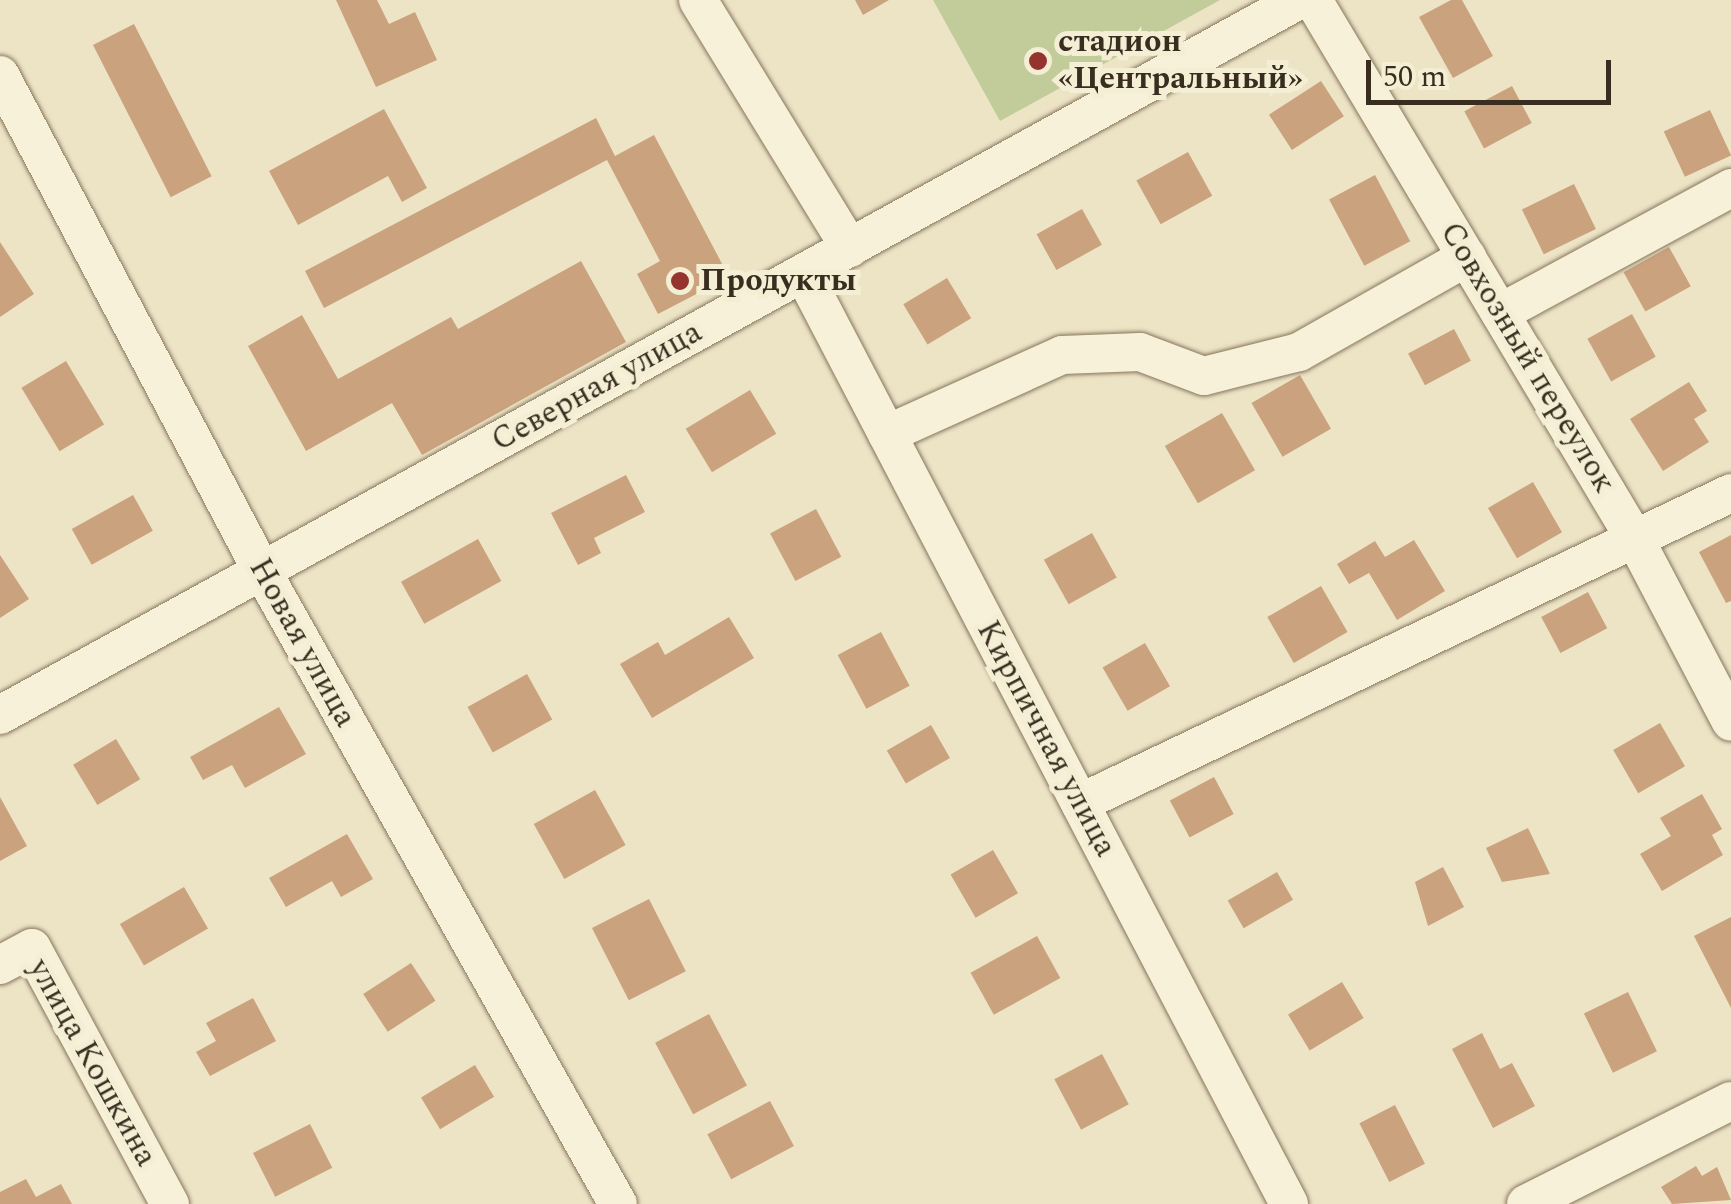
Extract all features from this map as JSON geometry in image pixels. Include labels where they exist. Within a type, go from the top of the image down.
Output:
[{"type":"street","points":[[698,0],[850,248]]},
{"type":"street","name":"Северная улица","points":[[0,715],[1299,0]]},
{"type":"street","name":"Совхозный переулок","points":[[1313,0],[1636,541],[1731,722]]},
{"type":"street","name":"Новая улица","points":[[0,75],[262,572],[618,1204]]},
{"type":"street","points":[[1500,313],[1731,188]]},
{"type":"street","points":[[887,434],[1062,355],[1140,352],[1204,376],[1299,352],[1467,258]]},
{"type":"street","name":"Кирпичная улица","points":[[803,273],[1289,1204]]},
{"type":"street","points":[[1080,803],[1731,493]]},
{"type":"street","name":"улица Кошкина","points":[[0,965],[32,948],[170,1204]]},
{"type":"street","points":[[1526,1204],[1731,1101]]},
{"type":"green space","name":"стадион «Центральный»","points":[[933,0],[1220,0],[1000,121]]},
{"type":"building","points":[[336,0],[377,0],[389,24],[415,12],[437,60],[376,87]]},
{"type":"building","points":[[855,0],[889,0],[863,15]]},
{"type":"building","points":[[1451,0],[1462,0],[1493,56],[1453,78],[1419,17]]},
{"type":"building","points":[[134,24],[212,176],[171,197],[93,45]]},
{"type":"building","points":[[1321,81],[1344,116],[1292,150],[1269,115]]},
{"type":"building","points":[[1512,86],[1532,123],[1484,148],[1464,111]]},
{"type":"building","points":[[384,109],[427,188],[402,202],[388,176],[298,225],[269,171]]},
{"type":"building","points":[[1710,110],[1731,155],[1685,177],[1664,132]]},
{"type":"building","points":[[596,118],[615,156],[654,135],[729,277],[658,314],[637,274],[660,261],[607,160],[324,308],[305,271]]},
{"type":"building","points":[[1188,152],[1212,196],[1161,224],[1136,181]]},
{"type":"building","points":[[1375,175],[1410,241],[1364,266],[1329,199]]},
{"type":"building","points":[[1574,184],[1596,229],[1544,254],[1522,209]]},
{"type":"building","points":[[1082,209],[1102,245],[1056,270],[1037,234]]},
{"type":"building","points":[[0,242],[34,294],[0,317]]},
{"type":"building","points":[[1669,247],[1691,286],[1645,312],[1624,272]]},
{"type":"building","points":[[581,261],[626,342],[422,455],[392,403],[306,451],[248,346],[302,315],[338,379],[451,317],[458,329]]},
{"type":"building","points":[[947,278],[971,318],[927,345],[903,304]]},
{"type":"building","points":[[1632,314],[1656,357],[1611,382],[1587,339]]},
{"type":"building","points":[[1454,329],[1471,361],[1425,385],[1408,353]]},
{"type":"building","points":[[66,361],[104,424],[60,451],[21,388]]},
{"type":"building","points":[[1300,375],[1331,429],[1283,457],[1252,403]]},
{"type":"building","points":[[1689,382],[1707,411],[1694,419],[1709,442],[1663,471],[1630,419]]},
{"type":"building","points":[[750,390],[776,434],[712,472],[686,429]]},
{"type":"building","points":[[1222,413],[1255,470],[1198,503],[1165,446]]},
{"type":"building","points":[[626,475],[645,512],[594,538],[601,553],[578,565],[551,513]]},
{"type":"building","points":[[1533,482],[1562,532],[1517,558],[1488,508]]},
{"type":"building","points":[[133,495],[153,531],[92,565],[72,529]]},
{"type":"building","points":[[816,509],[841,557],[795,581],[770,533]]},
{"type":"building","points":[[1092,533],[1117,578],[1069,604],[1044,560]]},
{"type":"building","points":[[1731,535],[1731,601],[1726,603],[1699,552]]},
{"type":"building","points":[[478,539],[501,581],[424,624],[401,582]]},
{"type":"building","points":[[1414,540],[1445,591],[1397,620],[1369,573],[1349,584],[1337,564],[1375,541],[1385,557]]},
{"type":"building","points":[[0,555],[29,599],[0,618]]},
{"type":"building","points":[[1321,586],[1348,632],[1294,663],[1267,617]]},
{"type":"building","points":[[1588,592],[1607,628],[1560,653],[1541,617]]},
{"type":"building","points":[[729,617],[754,658],[652,718],[620,664],[658,642],[665,655]]},
{"type":"building","points":[[881,632],[910,686],[866,709],[838,655]]},
{"type":"building","points":[[1145,643],[1170,686],[1128,711],[1103,668]]},
{"type":"building","points":[[527,674],[552,719],[493,752],[468,707]]},
{"type":"building","points":[[279,707],[306,754],[245,788],[232,765],[203,780],[190,757]]},
{"type":"building","points":[[1660,723],[1685,766],[1638,793],[1613,750]]},
{"type":"building","points":[[931,725],[950,758],[906,783],[887,750]]},
{"type":"building","points":[[116,739],[140,779],[97,805],[73,765]]},
{"type":"building","points":[[1214,777],[1234,814],[1190,838],[1170,800]]},
{"type":"building","points":[[595,790],[626,845],[564,879],[534,824]]},
{"type":"building","points":[[1702,794],[1722,829],[1712,835],[1723,855],[1662,891],[1640,854],[1671,836],[1660,818]]},
{"type":"building","points":[[0,797],[27,846],[0,861]]},
{"type":"building","points":[[1528,828],[1550,874],[1502,882],[1486,848]]},
{"type":"building","points":[[347,834],[373,879],[341,897],[332,881],[286,907],[269,878]]},
{"type":"building","points":[[993,850],[1018,893],[976,918],[951,874]]},
{"type":"building","points":[[1443,867],[1464,907],[1428,926],[1415,882]]},
{"type":"building","points":[[1277,872],[1293,900],[1244,928],[1228,900]]},
{"type":"building","points":[[184,887],[208,929],[144,966],[120,924]]},
{"type":"building","points":[[649,899],[686,971],[629,1000],[592,928]]},
{"type":"building","points":[[1731,917],[1731,1008],[1694,936]]},
{"type":"building","points":[[1037,936],[1060,978],[994,1015],[971,973]]},
{"type":"building","points":[[411,963],[436,1001],[388,1032],[363,994]]},
{"type":"building","points":[[1342,982],[1364,1018],[1310,1050],[1288,1014]]},
{"type":"building","points":[[1628,992],[1657,1051],[1613,1073],[1584,1013]]},
{"type":"building","points":[[253,998],[276,1041],[210,1076],[196,1052],[216,1041],[206,1023]]},
{"type":"building","points":[[709,1014],[747,1086],[693,1114],[655,1043]]},
{"type":"building","points":[[1482,1033],[1500,1069],[1512,1063],[1535,1106],[1493,1128],[1452,1049]]},
{"type":"building","points":[[1102,1054],[1129,1104],[1081,1130],[1054,1079]]},
{"type":"building","points":[[475,1065],[494,1097],[440,1129],[421,1097]]},
{"type":"building","points":[[770,1101],[794,1146],[731,1179],[707,1134]]},
{"type":"building","points":[[1395,1105],[1425,1164],[1389,1182],[1359,1123]]},
{"type":"building","points":[[310,1124],[332,1168],[275,1197],[253,1153]]},
{"type":"building","points":[[1696,1166],[1702,1176],[1717,1167],[1731,1200],[1672,1204],[1661,1187]]},
{"type":"building","points":[[26,1179],[36,1197],[61,1184],[72,1204],[0,1204],[0,1192]]},
{"type":"place","name":"стадион «Центральный»","points":[[1038,61]]},
{"type":"place","name":"Продукты","points":[[680,281]]}]
